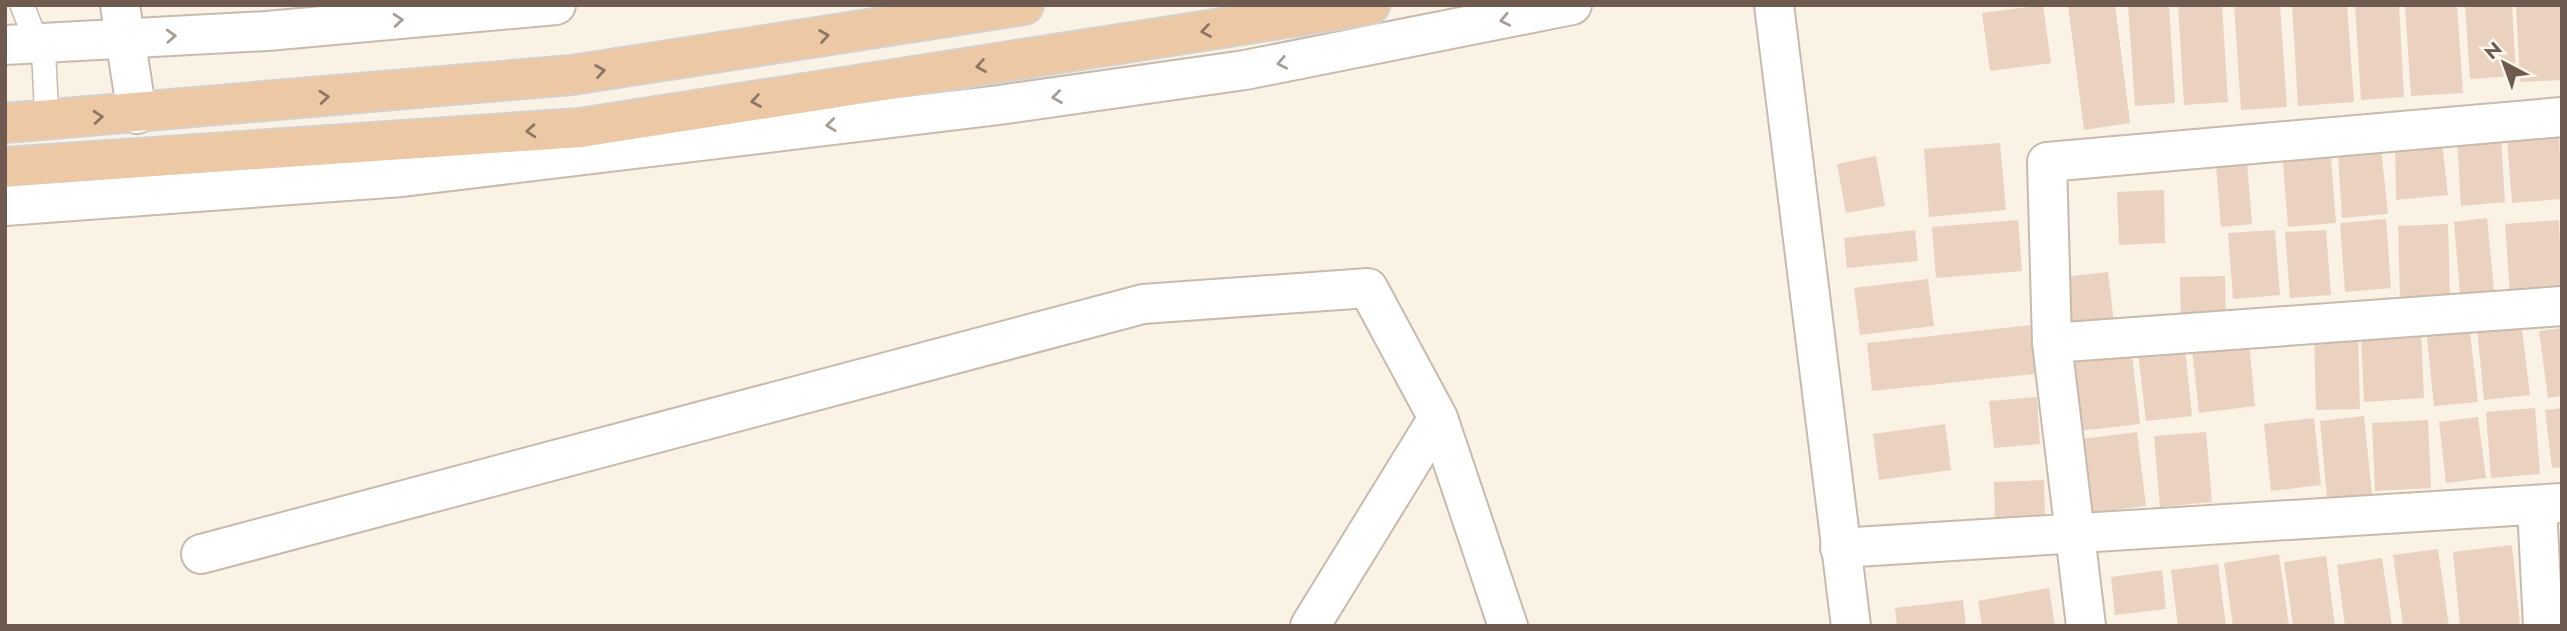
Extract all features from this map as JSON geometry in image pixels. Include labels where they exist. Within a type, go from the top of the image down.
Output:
[{"type":"highway","points":[[5,167],[580,128],[1370,5]]},
{"type":"highway","points":[[5,123],[47,122],[572,75],[1006,6]]},
{"type":"street","points":[[21,45],[123,22],[267,31],[556,5]]},
{"type":"street","points":[[5,206],[402,177],[999,105],[1245,70],[1572,5]]},
{"type":"street","points":[[1774,5],[1851,626]]},
{"type":"street","points":[[123,22],[137,114]]},
{"type":"street","points":[[2086,626],[2052,343],[2047,162],[2562,117]]},
{"type":"street","points":[[149,156],[149,195]]},
{"type":"street","points":[[201,554],[1143,304],[1368,288],[1438,418],[1508,626]]},
{"type":"street","points":[[2052,343],[2562,306]]},
{"type":"street","points":[[1310,626],[1438,418]]},
{"type":"street","points":[[1840,548],[2549,504],[2543,626]]},
{"type":"lane","points":[[22,5],[21,45],[44,61],[47,122]]},
{"type":"building","points":[[2043,5],[2051,63],[1990,71],[1982,13]]},
{"type":"building","points":[[2068,5],[2115,5],[2130,123],[2084,130]]},
{"type":"building","points":[[2128,5],[2169,5],[2175,103],[2135,106]]},
{"type":"building","points":[[2178,5],[2222,5],[2228,102],[2184,105]]},
{"type":"building","points":[[2234,5],[2280,5],[2287,107],[2241,110]]},
{"type":"building","points":[[2292,5],[2347,5],[2354,102],[2298,106]]},
{"type":"building","points":[[2355,5],[2399,5],[2404,97],[2361,100]]},
{"type":"building","points":[[2405,5],[2457,5],[2463,93],[2411,96]]},
{"type":"building","points":[[2465,5],[2512,5],[2516,76],[2470,79]]},
{"type":"building","points":[[2516,5],[2562,5],[2562,80],[2520,82]]},
{"type":"building","points":[[2441,133],[2448,195],[2396,200],[2395,135]]},
{"type":"building","points":[[2559,134],[2562,199],[2512,203],[2507,138]]},
{"type":"building","points":[[2501,136],[2505,202],[2461,206],[2457,139]]},
{"type":"building","points":[[2380,139],[2388,214],[2342,218],[2337,141]]},
{"type":"building","points":[[2000,143],[2006,210],[1929,217],[1924,149]]},
{"type":"building","points":[[2330,145],[2336,223],[2288,227],[2282,149]]},
{"type":"building","points":[[2246,150],[2252,224],[2221,227],[2215,153]]},
{"type":"building","points":[[1876,156],[1885,206],[1846,213],[1837,164]]},
{"type":"building","points":[[2164,190],[2165,243],[2119,245],[2117,192]]},
{"type":"building","points":[[2487,218],[2494,290],[2460,294],[2454,222]]},
{"type":"building","points":[[2386,219],[2391,288],[2345,292],[2340,223]]},
{"type":"building","points":[[2018,220],[2022,271],[1936,278],[1932,227]]},
{"type":"building","points":[[2559,220],[2562,290],[2510,294],[2505,224]]},
{"type":"building","points":[[2448,224],[2450,295],[2400,297],[2398,226]]},
{"type":"building","points":[[1915,230],[1918,261],[1847,268],[1844,238]]},
{"type":"building","points":[[2275,230],[2280,295],[2233,299],[2228,233]]},
{"type":"building","points":[[2326,230],[2331,295],[2290,298],[2285,232]]},
{"type":"building","points":[[2108,272],[2114,323],[2061,330],[2054,278]]},
{"type":"building","points":[[2225,276],[2226,321],[2181,323],[2180,277]]},
{"type":"building","points":[[1928,279],[1934,326],[1860,335],[1854,288]]},
{"type":"building","points":[[2520,313],[2530,395],[2484,400],[2476,318]]},
{"type":"building","points":[[2469,323],[2478,402],[2434,406],[2426,329]]},
{"type":"building","points":[[2031,325],[2035,374],[1872,391],[1867,343]]},
{"type":"building","points":[[2562,328],[2562,396],[2548,398],[2539,331]]},
{"type":"building","points":[[2421,330],[2424,398],[2364,402],[2361,334]]},
{"type":"building","points":[[2358,333],[2360,409],[2316,410],[2314,335]]},
{"type":"building","points":[[2249,342],[2255,406],[2199,413],[2192,348]]},
{"type":"building","points":[[2131,346],[2140,424],[2079,431],[2069,353]]},
{"type":"building","points":[[2185,348],[2192,416],[2146,421],[2138,353]]},
{"type":"building","points":[[2037,397],[2040,444],[1994,448],[1989,401]]},
{"type":"building","points":[[2535,408],[2540,474],[2491,478],[2486,412]]},
{"type":"building","points":[[2562,408],[2562,467],[2552,468],[2545,410]]},
{"type":"building","points":[[2364,416],[2372,494],[2327,498],[2320,421]]},
{"type":"building","points":[[2478,417],[2486,478],[2446,483],[2439,422]]},
{"type":"building","points":[[2314,418],[2321,485],[2271,491],[2264,424]]},
{"type":"building","points":[[2428,420],[2431,488],[2375,491],[2372,423]]},
{"type":"building","points":[[1945,424],[1951,470],[1879,480],[1873,434]]},
{"type":"building","points":[[2137,432],[2146,506],[2089,513],[2081,439]]},
{"type":"building","points":[[2206,432],[2212,502],[2160,507],[2154,436]]},
{"type":"building","points":[[2044,480],[2045,519],[1995,521],[1994,482]]},
{"type":"building","points":[[2512,545],[2520,626],[2460,626],[2453,552]]},
{"type":"building","points":[[2438,549],[2449,626],[2403,626],[2393,555]]},
{"type":"building","points":[[2279,554],[2289,626],[2233,626],[2224,563]]},
{"type":"building","points":[[2326,556],[2335,626],[2293,626],[2284,562]]},
{"type":"building","points":[[2382,558],[2392,626],[2345,626],[2337,565]]},
{"type":"building","points":[[2218,564],[2226,626],[2178,626],[2171,570]]},
{"type":"building","points":[[2162,570],[2166,609],[2115,615],[2111,577]]},
{"type":"building","points":[[2049,588],[2055,626],[1982,626],[1978,601]]},
{"type":"building","points":[[1963,600],[1966,626],[1897,626],[1895,608]]}]
